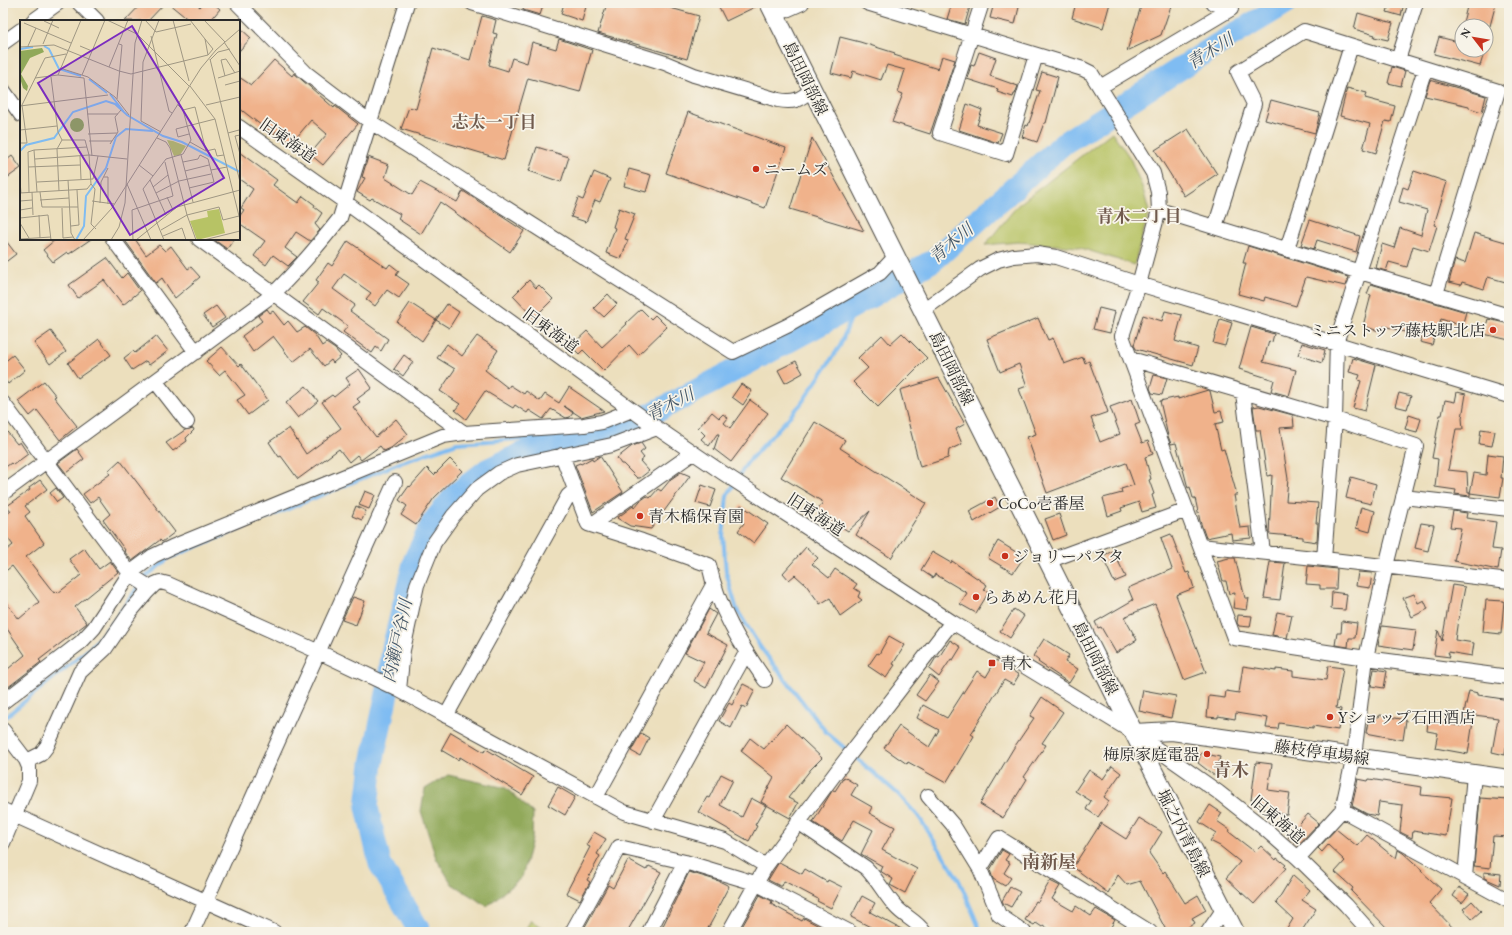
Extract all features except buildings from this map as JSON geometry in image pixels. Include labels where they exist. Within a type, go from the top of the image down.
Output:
[{"type":"main road","name":"島田岡部線","points":[[772,9],[924,310],[1134,733]]},
{"type":"main road","name":"藤枝停車場線","points":[[1134,733],[1172,731],[1509,779]]},
{"type":"main road","name":"堀之内青島線","points":[[1134,733],[1235,932]]},
{"type":"street","points":[[34,20],[58,3]]},
{"type":"street","points":[[79,3],[96,20]]},
{"type":"street","points":[[237,3],[306,73],[369,122],[733,352],[789,325],[880,273],[897,258]]},
{"type":"street","points":[[3,494],[274,294],[296,272],[336,224],[340,218],[407,3]]},
{"type":"street","points":[[472,3],[665,63],[694,75],[778,100],[789,102],[799,100],[812,90]]},
{"type":"street","points":[[772,9],[802,3]]},
{"type":"street","points":[[867,3],[1083,69],[1091,73],[1153,173],[1158,192],[1159,210],[1140,284],[1122,336],[1234,638],[1366,658],[1509,677]]},
{"type":"street","points":[[982,3],[940,133],[1006,154],[1036,55]]},
{"type":"street","points":[[1213,3],[1232,6]]},
{"type":"street","points":[[1398,60],[1416,3]]},
{"type":"street","points":[[1100,87],[1232,6]]},
{"type":"street","points":[[3,43],[20,31]]},
{"type":"street","points":[[1215,227],[1254,104],[1238,72],[1304,31],[1498,91],[1436,294]]},
{"type":"street","points":[[1287,249],[1352,46]]},
{"type":"street","points":[[1324,558],[1335,419],[1337,343],[1425,69]]},
{"type":"street","points":[[3,90],[20,114]]},
{"type":"street","name":"旧東海道","points":[[240,128],[657,428],[747,490],[952,622],[1134,733],[1218,792],[1265,829],[1298,858],[1346,905],[1370,932]]},
{"type":"street","points":[[1159,210],[1509,316]]},
{"type":"street","points":[[114,240],[196,352]]},
{"type":"street","points":[[200,240],[464,432]]},
{"type":"street","points":[[924,310],[980,269],[998,260],[1014,256],[1037,254],[1056,257],[1509,396]]},
{"type":"street","points":[[1131,359],[1335,419],[1416,446],[1386,566],[1366,658],[1354,756],[1342,810],[1298,858]]},
{"type":"street","points":[[156,382],[187,422]]},
{"type":"street","points":[[1243,393],[1263,552]]},
{"type":"street","points":[[3,403],[131,575],[151,588]]},
{"type":"street","points":[[3,702],[81,642],[94,628],[131,575],[153,556],[172,547],[443,436],[464,432],[584,425],[602,422],[632,410]]},
{"type":"street","points":[[399,690],[403,650],[417,585],[434,543],[453,516],[477,489],[498,473],[517,465],[612,445],[657,428]]},
{"type":"street","points":[[591,525],[693,453]]},
{"type":"street","points":[[562,455],[574,491],[588,524],[642,541],[709,566],[713,585],[728,621],[746,653],[765,680]]},
{"type":"street","points":[[192,932],[395,482]]},
{"type":"street","points":[[446,716],[568,496],[574,491]]},
{"type":"street","points":[[1403,497],[1509,510]]},
{"type":"street","points":[[1048,561],[1187,510]]},
{"type":"street","points":[[1200,546],[1324,558],[1509,581]]},
{"type":"street","points":[[27,761],[41,754],[47,746],[80,672],[105,649],[132,611],[151,588],[160,582],[168,584],[319,652],[399,690],[624,812],[725,841],[766,866]]},
{"type":"street","points":[[596,797],[713,585]]},
{"type":"street","points":[[729,932],[755,883],[766,866],[865,734],[952,622]]},
{"type":"street","points":[[653,820],[746,653]]},
{"type":"street","points":[[3,842],[9,813],[30,781],[27,761],[4,731]]},
{"type":"street","points":[[1465,876],[1474,774]]},
{"type":"street","points":[[928,796],[953,825],[980,869],[998,915],[1024,932]]},
{"type":"street","points":[[1342,810],[1509,901]]},
{"type":"street","points":[[9,813],[274,932]]},
{"type":"street","points":[[798,822],[866,868],[875,877],[895,906],[919,925],[924,932]]},
{"type":"street","points":[[980,869],[999,838],[1150,932]]},
{"type":"street","points":[[572,932],[619,847],[685,862],[755,883],[850,932]]},
{"type":"street","points":[[649,932],[685,862]]},
{"type":"street","points":[[1208,932],[1223,910]]},
{"type":"green space","points":[[1112,132],[1130,158],[1143,189],[1149,212],[1134,265],[1078,247],[1018,242],[985,245],[1018,205]]},
{"type":"green space","points":[[448,775],[506,788],[533,813],[532,839],[522,877],[487,906],[452,884],[436,858],[421,811],[425,789]]},
{"type":"green space","points":[[531,921],[552,932],[524,932]]},
{"type":"waterway","name":"青木川","points":[[420,932],[380,864],[367,807],[372,763],[388,689],[393,648],[415,559],[433,522],[456,494],[487,470],[534,448],[625,427],[681,399],[856,305],[934,260],[1064,143],[1217,45],[1286,3]]},
{"type":"waterway","points":[[856,305],[840,346],[801,404],[747,463],[727,496],[723,536],[726,572],[737,610],[761,648],[826,732],[897,793],[919,817],[959,880],[981,932]]},
{"type":"waterway","points":[[3,719],[89,649],[115,620],[144,578],[169,558],[397,464],[457,443],[587,436]]},
{"type":"place","name":"ニームズ","points":[[756,169]]},
{"type":"place","name":"ミニストップ藤枝駅北店","points":[[1493,330]]},
{"type":"place","name":"CoCo壱番屋","points":[[990,503]]},
{"type":"place","name":"青木橋保育園","points":[[640,516]]},
{"type":"place","name":"ジョリーパスタ","points":[[1005,556]]},
{"type":"place","name":"らあめん花月","points":[[976,597]]},
{"type":"place","name":"青木","points":[[992,663]]},
{"type":"place","name":"Yショップ石田酒店","points":[[1330,717]]},
{"type":"place","name":"梅原家庭電器","points":[[1207,754]]},
{"type":"district","name":"志太一丁目","points":[[494,122]]},
{"type":"district","name":"青木二丁目","points":[[1139,216]]},
{"type":"district","name":"青木","points":[[1231,770]]},
{"type":"district","name":"南新屋","points":[[1049,862]]},
{"type":"water label","name":"内瀬戸谷川","points":[[397,641]]}]
